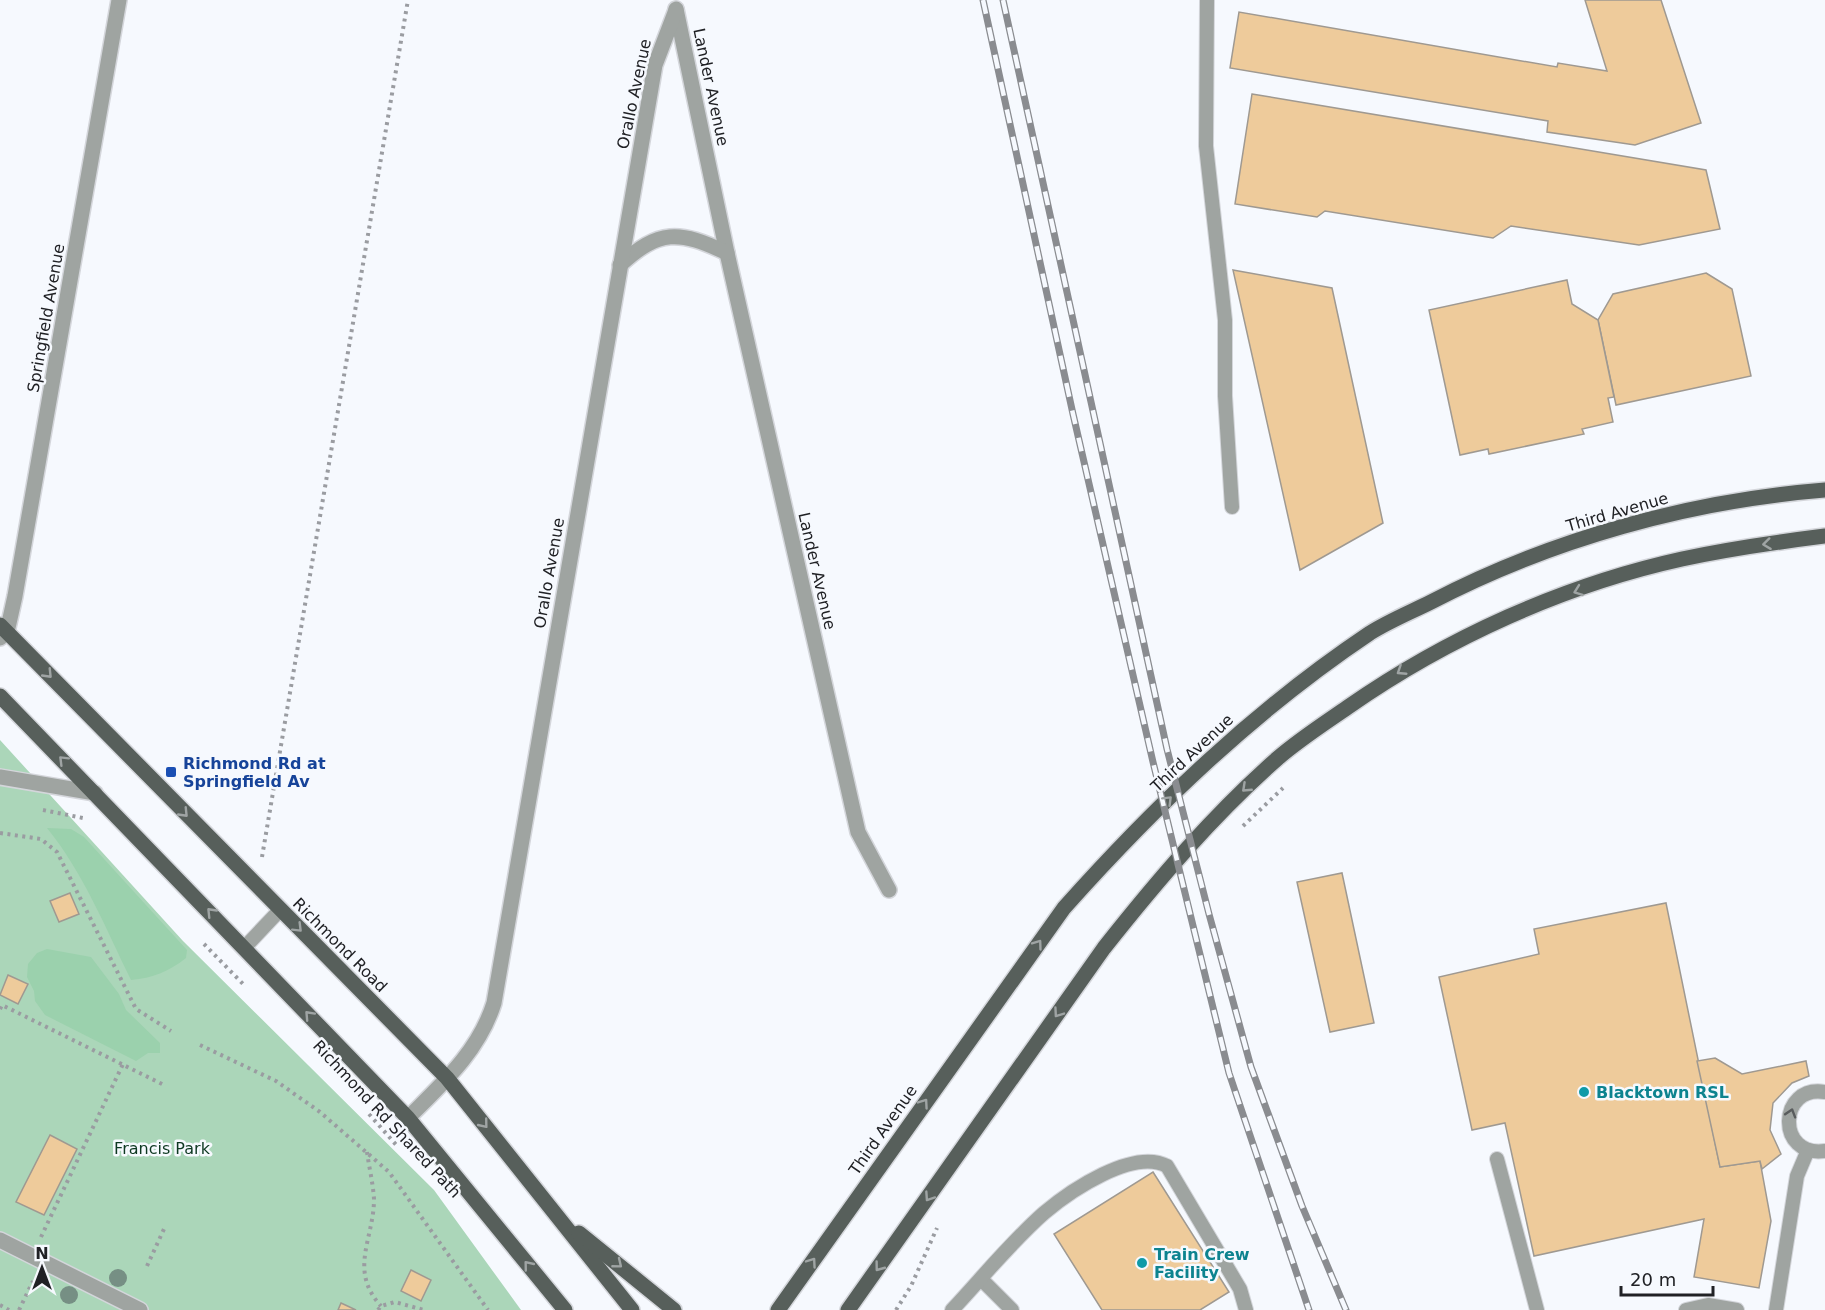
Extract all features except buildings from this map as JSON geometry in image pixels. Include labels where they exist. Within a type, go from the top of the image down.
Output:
[{"type":"main road","name":"Third Avenue","points":[[778,1310],[1064,908],[1109,858],[1229,740],[1282,697],[1372,632],[1458,588],[1532,556],[1628,524],[1743,500],[1825,490]]},
{"type":"main road","points":[[852,1306],[1125,921],[1234,799],[1280,757],[1410,666],[1480,630],[1546,602],[1620,576],[1680,559],[1755,545],[1825,536]]},
{"type":"main road","name":"Richmond Road","points":[[2,632],[447,1078],[632,1310]]},
{"type":"main road","points":[[0,696],[408,1118],[566,1310]]},
{"type":"main road","points":[[556,1214],[674,1310]]},
{"type":"street","name":"Springfield Avenue","points":[[2,632],[60,345],[119,0]]},
{"type":"street","name":"Lander Avenue","points":[[675,5],[727,253],[858,832],[889,890]]},
{"type":"street","name":"Orallo Avenue","points":[[408,1118],[477,1043],[494,1003],[655,65],[675,5]]},
{"type":"street","points":[[620,265],[640,246],[655,239],[668,237],[696,240],[727,253]]},
{"type":"street","points":[[0,777],[95,793]]},
{"type":"street","points":[[0,1240],[140,1310]]},
{"type":"lane","points":[[1207,0],[1206,146],[1225,320],[1225,396],[1232,507]]},
{"type":"lane","points":[[244,947],[280,910]]},
{"type":"lane","points":[[1825,1092],[1812,1091],[1803,1095],[1791,1109],[1789,1129],[1799,1145],[1808,1150],[1825,1151]]},
{"type":"lane","points":[[1776,1310],[1797,1176],[1808,1150]]},
{"type":"lane","points":[[1497,1159],[1537,1310]]},
{"type":"lane","points":[[952,1310],[1044,1213],[1102,1174],[1143,1161],[1153,1161],[1167,1166],[1240,1290],[1246,1310]]},
{"type":"lane","points":[[981,1279],[1012,1310]]},
{"type":"lane","points":[[1686,1310],[1708,1305],[1737,1310]]},
{"type":"path","points":[[257,887],[408,0]]},
{"type":"path","points":[[1237,832],[1291,780]]},
{"type":"path","points":[[0,833],[42,839],[57,852],[136,1009],[171,1031]]},
{"type":"path","points":[[211,952],[250,992]]},
{"type":"path","points":[[0,1009],[2,1005],[164,1085]]},
{"type":"path","points":[[200,1045],[276,1081],[320,1112],[367,1151],[389,1172],[488,1310]]},
{"type":"path","points":[[32,1256],[123,1064]]},
{"type":"path","name":"Richmond Rd Shared Path","points":[[362,1107],[400,1148]]},
{"type":"path","points":[[367,1151],[374,1197],[372,1225],[364,1254],[364,1274],[370,1292],[380,1308],[395,1302],[424,1310]]},
{"type":"path","points":[[897,1310],[943,1220]]},
{"type":"path","points":[[147,1266],[164,1229]]},
{"type":"path","points":[[19,1310],[33,1282]]},
{"type":"path","points":[[0,1305],[9,1310]]},
{"type":"green space","name":"Francis Park","points":[[0,740],[183,941],[434,1190],[521,1310],[0,1310]]},
{"type":"green space","points":[[47,828],[71,829],[84,837],[187,950],[186,958],[160,973],[131,980],[83,882]]},
{"type":"green space","points":[[47,949],[91,957],[119,994],[126,1010],[160,1043],[160,1053],[148,1053],[136,1061],[45,1015],[35,1001],[34,991],[27,977],[28,964],[37,953]]},
{"type":"railway","points":[[983,0],[1073,414],[1153,762],[1229,1073],[1309,1310]]},
{"type":"railway","points":[[1003,0],[1167,749],[1209,914],[1251,1067],[1302,1206],[1346,1310]]},
{"type":"place","name":"Richmond Rd at Springfield Av","points":[[171,772]]},
{"type":"place","name":"Blacktown RSL","points":[[1584,1092]]},
{"type":"place","name":"Train Crew Facility","points":[[1142,1263]]}]
